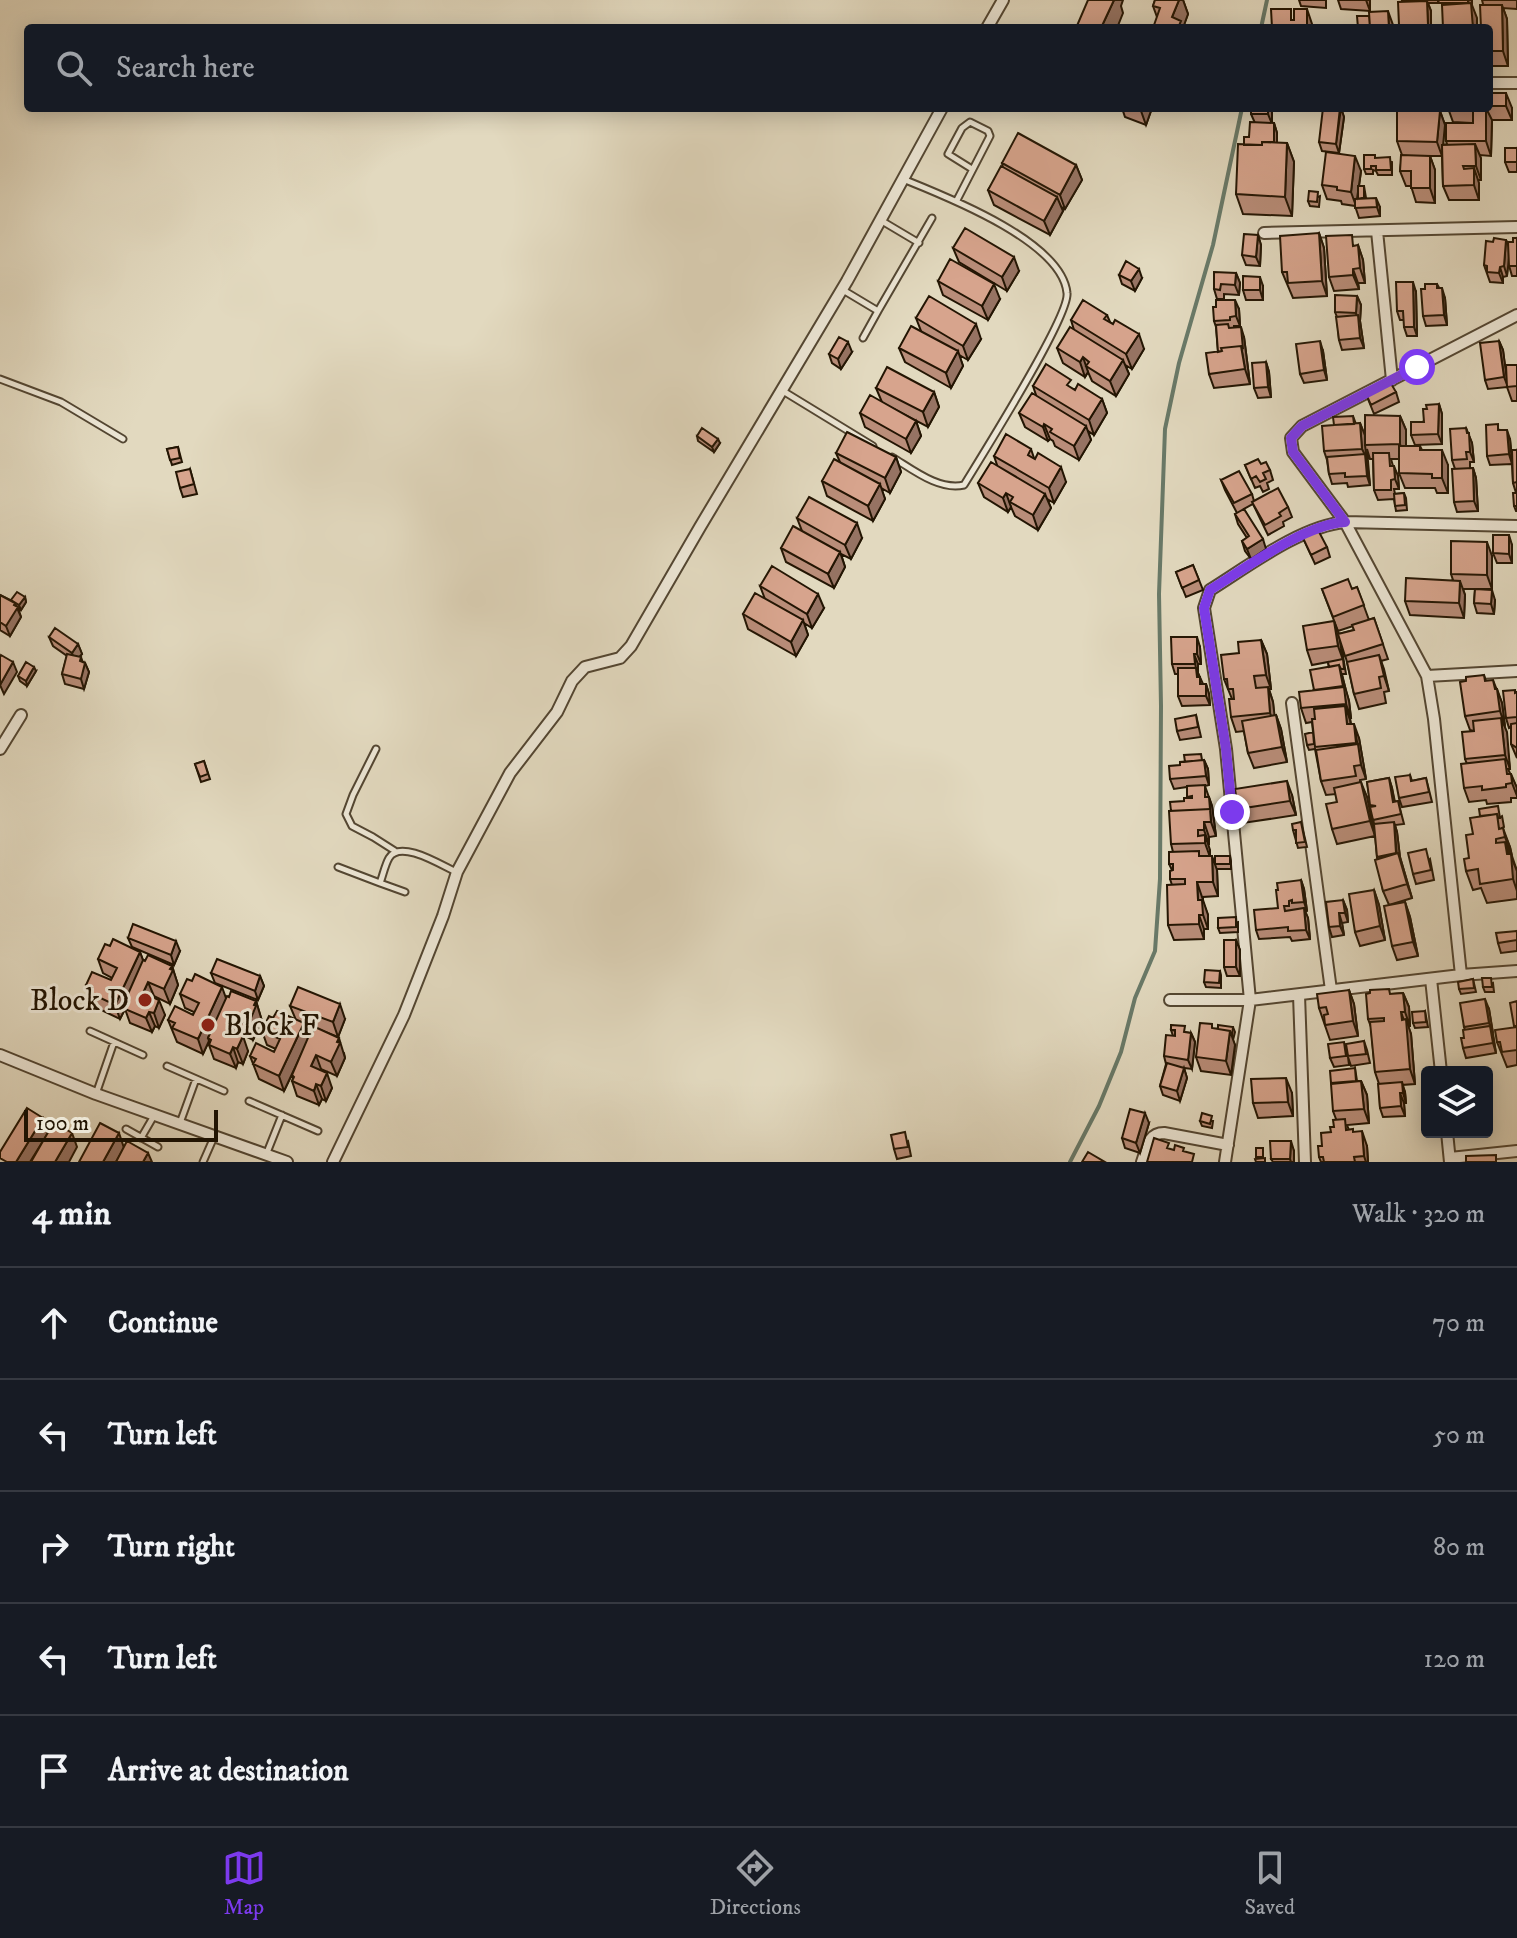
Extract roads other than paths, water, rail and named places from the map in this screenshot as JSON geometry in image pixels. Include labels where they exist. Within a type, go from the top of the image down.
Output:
[{"type":"street","points":[[989,24],[1003,0]]},
{"type":"street","points":[[1493,83],[1517,83]]},
{"type":"street","points":[[333,1162],[404,1015],[457,872],[510,773],[557,712],[572,681],[585,667],[620,658],[631,646],[842,290],[940,112]]},
{"type":"street","points":[[1264,233],[1517,227]]},
{"type":"street","points":[[1377,231],[1392,380]]},
{"type":"street","points":[[1461,975],[1427,676],[1345,522],[1293,452],[1291,438],[1302,426],[1517,315]]},
{"type":"street","points":[[1225,1162],[1250,1000],[1226,749],[1204,608],[1210,590],[1299,536],[1332,523],[1517,526]]},
{"type":"street","points":[[1427,676],[1517,671]]},
{"type":"street","points":[[1292,703],[1331,990]]},
{"type":"street","points":[[0,749],[21,715]]},
{"type":"street","points":[[1170,1000],[1250,1000],[1517,971]]},
{"type":"street","points":[[1431,979],[1440,1066]]},
{"type":"street","points":[[1299,995],[1305,1162]]},
{"type":"street","points":[[0,1055],[96,1094],[287,1162]]},
{"type":"street","points":[[1142,1162],[1151,1136],[1156,1133],[1228,1145]]},
{"type":"street","points":[[1448,1138],[1450,1160],[1517,1151]]},
{"type":"lane","points":[[957,200],[990,136],[988,131],[970,122],[962,128],[948,154],[972,169]]},
{"type":"lane","points":[[887,454],[940,484],[954,487],[964,485],[1052,334],[1068,296],[1063,277],[1027,241],[957,200],[903,179]]},
{"type":"lane","points":[[863,338],[932,218]]},
{"type":"lane","points":[[881,221],[919,243]]},
{"type":"lane","points":[[842,290],[878,311]]},
{"type":"lane","points":[[0,379],[61,402],[123,439]]},
{"type":"lane","points":[[782,390],[874,446]]},
{"type":"lane","points":[[376,749],[346,814],[352,826],[395,851]]},
{"type":"lane","points":[[380,883],[390,855],[395,851],[414,853],[457,872]]},
{"type":"lane","points":[[338,867],[405,892]]},
{"type":"lane","points":[[90,1031],[143,1055]]},
{"type":"lane","points":[[96,1094],[114,1042]]},
{"type":"lane","points":[[167,1066],[224,1091]]},
{"type":"lane","points":[[180,1123],[196,1079]]},
{"type":"lane","points":[[249,1101],[318,1131]]},
{"type":"lane","points":[[141,1138],[155,1114]]},
{"type":"lane","points":[[266,1155],[282,1115]]},
{"type":"lane","points":[[126,1129],[158,1147]]},
{"type":"lane","points":[[203,1162],[215,1136]]},
{"type":"waterway","points":[[1262,24],[1267,0]]},
{"type":"waterway","points":[[1070,1162],[1099,1106],[1121,1052],[1135,998],[1155,951],[1160,879],[1159,594],[1165,429],[1179,363],[1213,245],[1241,112]]},
{"type":"place","name":"Block D","points":[[145,1000]]},
{"type":"place","name":"Block F","points":[[208,1025]]}]
